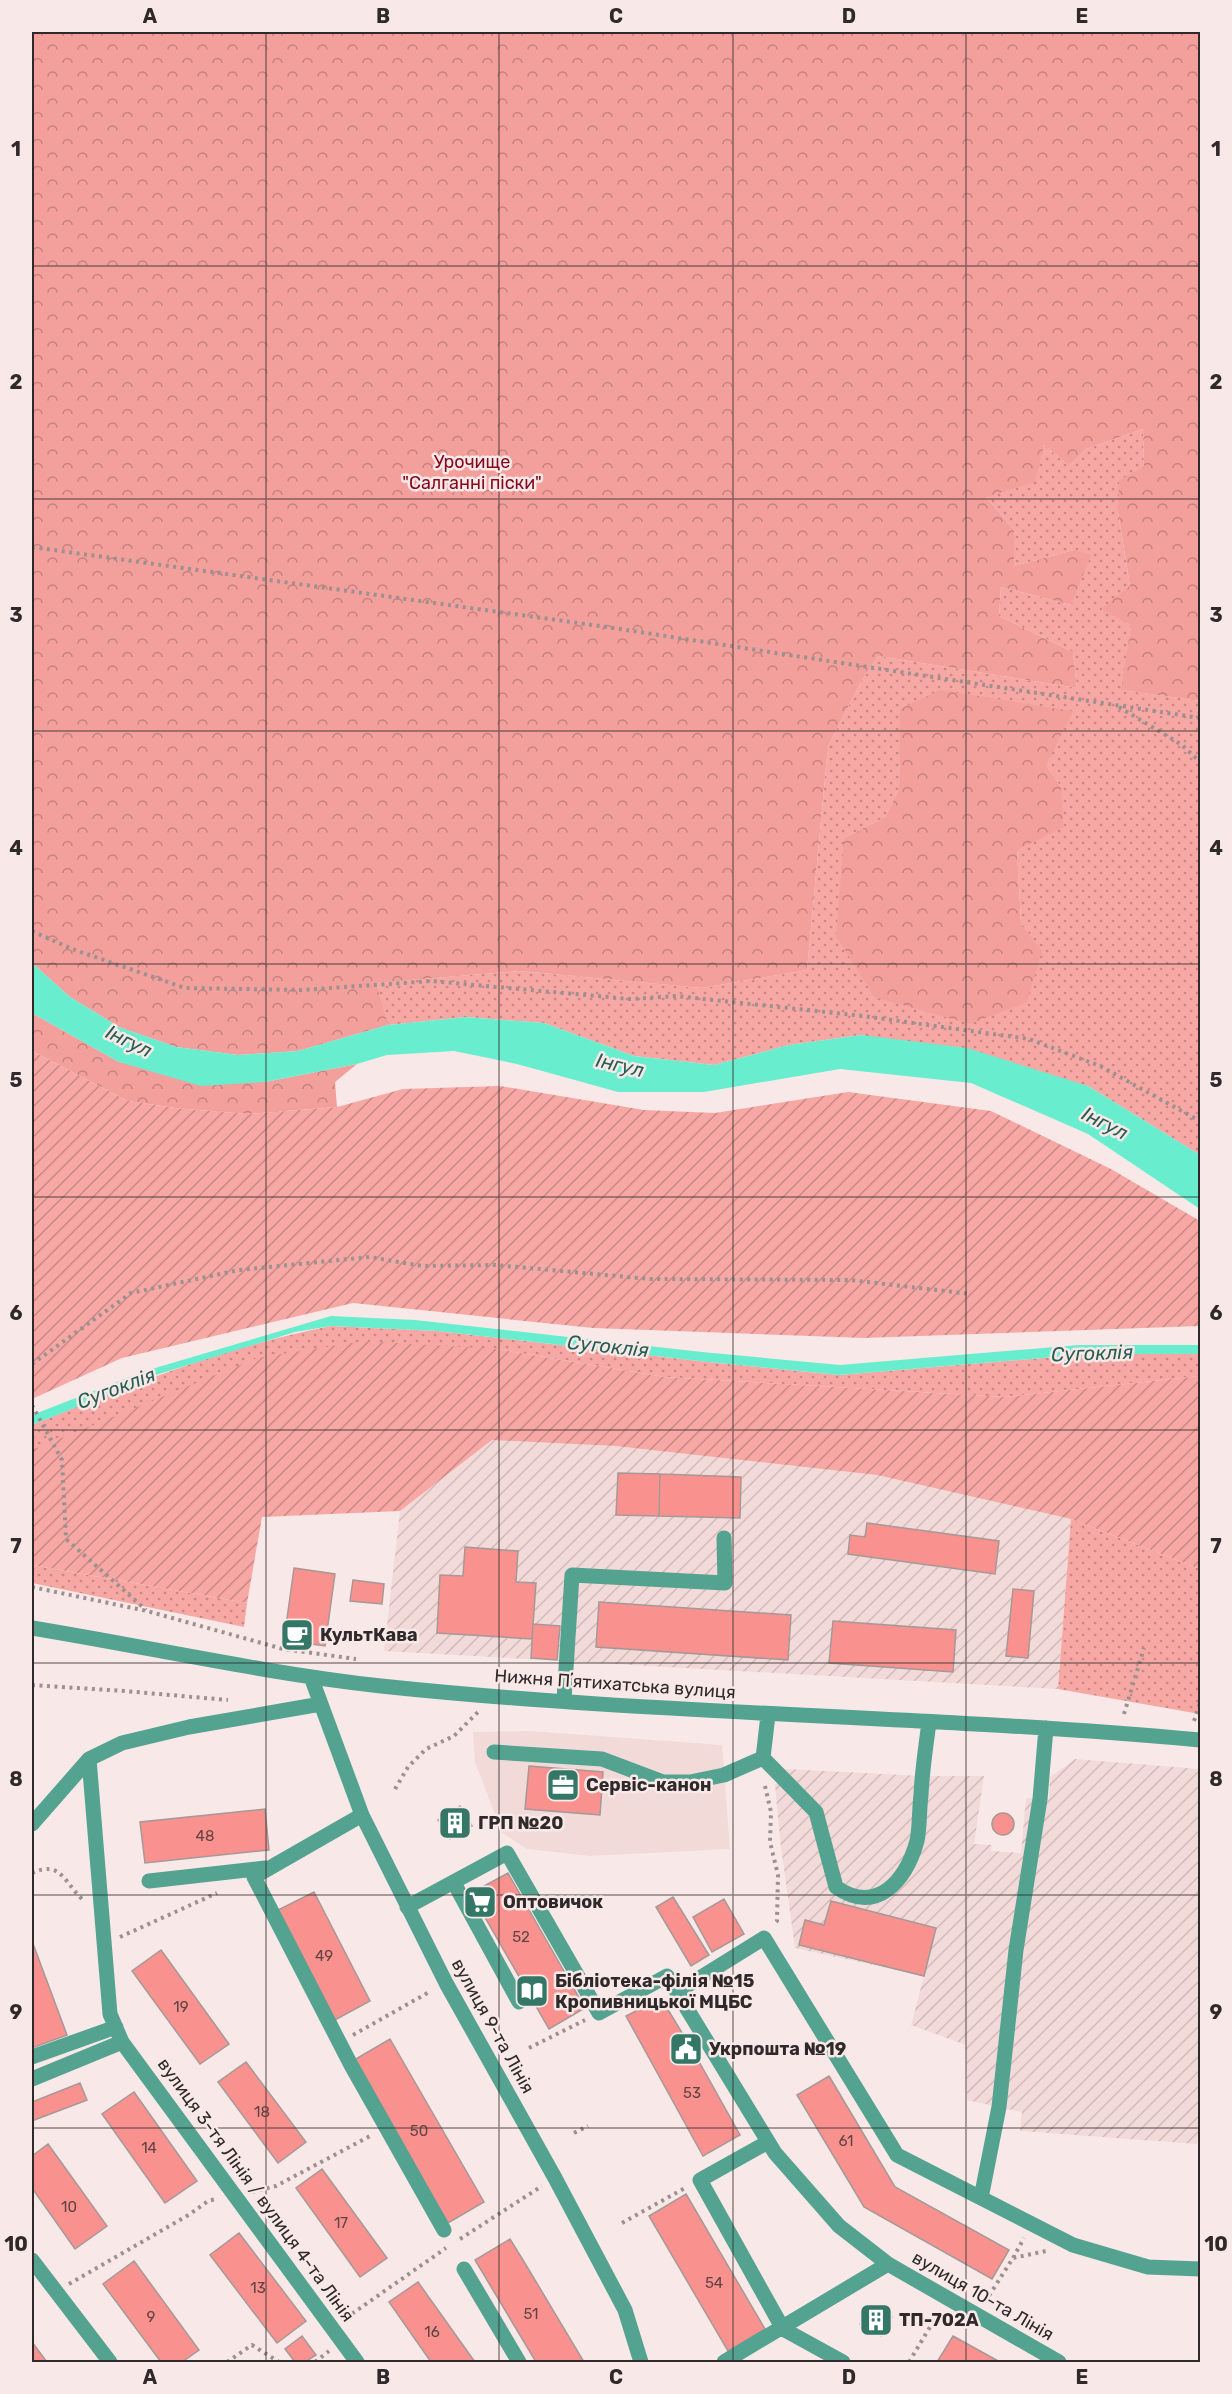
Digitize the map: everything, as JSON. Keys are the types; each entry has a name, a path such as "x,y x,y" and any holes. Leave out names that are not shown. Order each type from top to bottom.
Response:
{"street":[{"path":"564,1700 572,1575 725,1583 724,1538"},
{"name":"Нижня Пʼятихатська вулиця","path":"32,1628 311,1677 490,1695 768,1715 1046,1728 1200,1740"},
{"name":"вулиця 9-та Лінія","path":"311,1677 362,1815 446,1983 555,2178 625,2310 641,2362"},
{"path":"32,1824 89,1759 122,1743 189,1727 321,1704"},
{"path":"763,1758 768,1715"},
{"path":"763,1758 816,1812 836,1887 848,1896 867,1899 882,1894 905,1873 917,1840 928,1722"},
{"path":"981,2198 999,2107 1016,1950 1040,1799 1046,1728"},
{"path":"494,1752 602,1759 663,1782 690,1782 724,1775 763,1758"},
{"path":"32,2079 122,2042 110,2014 89,1759"},
{"path":"362,1815 254,1877 340,2042 444,2230"},
{"path":"407,1907 507,1852 599,2013"},
{"path":"148,1881 271,1867"},
{"path":"454,1883 519,2002"},
{"path":"676,1992 764,1938 897,2155 1073,2245 1148,2267 1200,2269"},
{"name":"вулиця 10-та Лінія","path":"599,2013 667,1976 775,2154 839,2226 888,2264 1059,2362"},
{"path":"32,2056 116,2027"},
{"name":"вулиця 3-тя Лінія / вулиця 4-та Лінія","path":"122,2042 357,2362"},
{"path":"768,2142 700,2180 783,2329 843,2362"},
{"path":"32,2260 110,2362"},
{"name":"вулиця 10-та Лінія","path":"724,2362 783,2329 888,2264"},
{"path":"464,2269 519,2362"}],"path":[{"path":"32,547 607,627 1200,718"},
{"path":"1116,705 1182,745 1200,762"},
{"path":"32,931 72,950 184,988 302,990 431,981 630,999 676,996 864,1016 1029,1040 1100,1066 1200,1121"},
{"path":"32,1364 131,1293 240,1270 370,1257 423,1266 495,1265 650,1279 850,1280 971,1294"},
{"path":"32,1406 51,1436 62,1460 66,1539 147,1611"},
{"path":"32,1587 147,1611 283,1649 357,1659"},
{"path":"1124,1714 1144,1648"},
{"path":"32,1685 124,1690 233,1701"},
{"path":"395,1789 414,1761 426,1749 460,1730 472,1720 490,1695"},
{"path":"1194,1721 1200,1703"},
{"path":"763,1758 765,1786 771,1812 770,1842 778,1875 777,1921 764,1938"},
{"path":"32,1873 44,1868 59,1871 80,1896 103,1916"},
{"path":"106,1944 225,1889"},
{"path":"340,2042 446,1983"},
{"path":"529,2048 599,2013"},
{"path":"574,2133 588,2126"},
{"path":"56,2292 190,2214 208,2201 276,2186 359,2142"},
{"path":"364,2305 453,2243 555,2178"},
{"path":"622,2223 700,2180"},
{"path":"977,2315 1013,2258 1073,2245"},
{"path":"909,2362 947,2299"},
{"path":"227,2362 252,2345 279,2362"}],"shaded area":[{"path":"1143,429 1144,467 1118,512 1130,586 1131,625 1122,690 1200,701 1200,1155 1088,1086 861,1035 789,1045 714,1065 634,1056 544,1023 466,1017 388,1025 375,983 520,971 702,988 807,970 828,746 861,682 878,656 1077,688 1073,652 999,616 1001,587 1071,605 1074,550 1014,566 1014,530 986,497 1044,445 1069,466 1086,449","holes":["901,709 1046,765 1061,787 1017,850 1021,923 1042,952 844,838 885,817 899,789"]},
{"path":"32,1051 128,1101 175,1108 247,1114 337,1107 403,1089 500,1086 644,1110 715,1113 848,1092 991,1111 1111,1169 1200,1221 1200,1326 864,1338 593,1328 353,1303 122,1358 32,1399"},
{"path":"331,1326 437,1331 839,1375 1091,1354 1200,1354 1200,1376 1005,1397 665,1377 496,1349 32,1450 32,1425 179,1368 254,1344"},
{"path":"364,1341 496,1349 665,1377 1005,1397 1200,1376 1200,1569 1071,1519 877,1475 615,1446 492,1440 400,1511 262,1517 247,1603 32,1565 32,1450 257,1358"},
{"path":"492,1440 615,1446 877,1475 1071,1519 1058,1689 384,1651 400,1511"},
{"path":"1071,1519 1200,1569 1200,1714 1058,1689"},
{"path":"32,1565 247,1603 244,1627 32,1583"},
{"path":"530,1731 722,1745 730,1849 590,1856 527,1849 502,1833 475,1762 473,1732"},
{"path":"1075,1759 1200,1769 1200,2120 1197,2144 1020,2131 1022,2112 967,2100 966,2045 911,2025 924,1976 795,1948 775,1785 786,1769 922,1776 984,1776 974,1844 992,1845 991,1851 1021,1853 1026,1798 1049,1799 1050,1777"}],"green space":[{"name":"Урочище \"Салганні піски\"","path":"32,32 1200,32 1200,701 1121,690 1131,625 1101,609 1130,586 1118,512 1119,480 1144,467 1143,429 1086,449 1069,466 1044,445 1035,482 986,497 1014,530 1014,566 1074,550 1091,555 1071,605 1001,587 999,616 1073,652 1077,688 878,656 861,682 828,746 807,970 702,988 520,971 376,983 388,1025 298,1051 238,1055 176,1047 119,1027 70,997 32,963"},
{"path":"940,690 1073,711 1046,765 1061,787 1063,827 1017,850 1021,923 1042,951 1027,1002 970,1024 874,997 836,936 844,838 885,817 899,789 900,709"},
{"path":"32,1013 119,1062 265,1082 357,1064 335,1082 337,1107 247,1114 175,1108 128,1101 32,1051"}],"water":[{"name":"Інгул","path":"32,963 70,997 119,1027 176,1047 238,1055 298,1051 388,1025 466,1017 544,1023 634,1056 714,1065 789,1045 861,1035 967,1048 1088,1086 1200,1155 1200,1209 1088,1134 971,1083 840,1069 704,1092 618,1092 517,1064 454,1051 387,1055 357,1064 265,1082 201,1086 119,1062 32,1013"},
{"name":"Сугоклія","path":"331,1316 415,1320 840,1365 1079,1345 1200,1345 1200,1354 1091,1354 839,1375 437,1331 331,1326 295,1332 159,1374 32,1425 32,1415 145,1371"}],"building":[{"path":"618,1473 660,1474 659,1516 616,1515"},
{"path":"660,1474 741,1477 740,1518 659,1516"},
{"path":"867,1523 999,1541 995,1574 848,1554 850,1535 865,1537"},
{"path":"465,1547 518,1551 516,1582 536,1583 532,1639 437,1633 440,1575 463,1576"},
{"path":"294,1568 335,1574 325,1646 284,1640"},
{"path":"353,1580 384,1584 382,1604 350,1601"},
{"path":"1013,1589 1034,1591 1028,1658 1006,1656"},
{"path":"599,1602 791,1615 788,1660 596,1647"},
{"path":"833,1621 956,1630 953,1672 829,1663"},
{"path":"533,1624 560,1626 557,1660 531,1658"},
{"path":"529,1766 603,1772 600,1815 525,1809"},
{"name":"ГРП №20","path":"460,1806 472,1826 450,1839 438,1820"},
{"path":"265,1809 269,1850 145,1863 140,1822"},
{"path":"1003,1813 1013,1820 1014,1824 1007,1834 1003,1835 993,1828 992,1824 999,1814"},
{"path":"508,1873 585,2008 549,2029 471,1893"},
{"path":"314,1892 370,2001 335,2020 278,1910"},
{"path":"673,1897 709,1955 691,1966 656,1907"},
{"path":"724,1899 744,1934 712,1952 693,1917"},
{"path":"831,1901 936,1928 924,1976 799,1945 805,1920 824,1925"},
{"path":"32,1941 67,2035 32,2048"},
{"path":"161,1950 229,2044 200,2064 132,1971"},
{"path":"661,1998 740,2135 703,2156 626,2016"},
{"path":"390,2039 484,2202 448,2223 354,2060"},
{"path":"246,2062 306,2142 278,2163 218,2082"},
{"path":"829,2076 895,2187 1009,2250 992,2279 864,2207 797,2095"},
{"path":"80,2083 87,2100 32,2121 32,2102"},
{"path":"134,2092 197,2181 165,2203 102,2114"},
{"path":"48,2144 107,2226 75,2249 32,2188 32,2156"},
{"path":"322,2169 387,2258 360,2277 296,2188"},
{"path":"686,2194 765,2329 728,2351 649,2216"},
{"path":"239,2233 306,2321 277,2343 210,2255"},
{"path":"510,2239 584,2362 536,2362 475,2260"},
{"path":"134,2261 199,2350 182,2362 161,2362 103,2284"},
{"path":"418,2282 475,2362 431,2362 389,2302"},
{"name":"ТП-702А","path":"871,2305 892,2317 881,2336 860,2324"},
{"path":"302,2336 316,2355 305,2362 295,2362 285,2349"},
{"path":"953,2336 1000,2362 937,2362"},
{"path":"32,2342 47,2362 32,2362"}],"place":[{"name":"КультКава","path":"297,1635"},
{"name":"Сервіс-канон","path":"563,1785"},
{"name":"ГРП №20","path":"455,1823"},
{"name":"Оптовичок","path":"480,1902"},
{"name":"Бібліотека-філія №15 Кропивницької МЦБС","path":"532,1991"},
{"name":"Укрпошта №19","path":"686,2049"},
{"name":"ТП-702А","path":"876,2320"}]}
